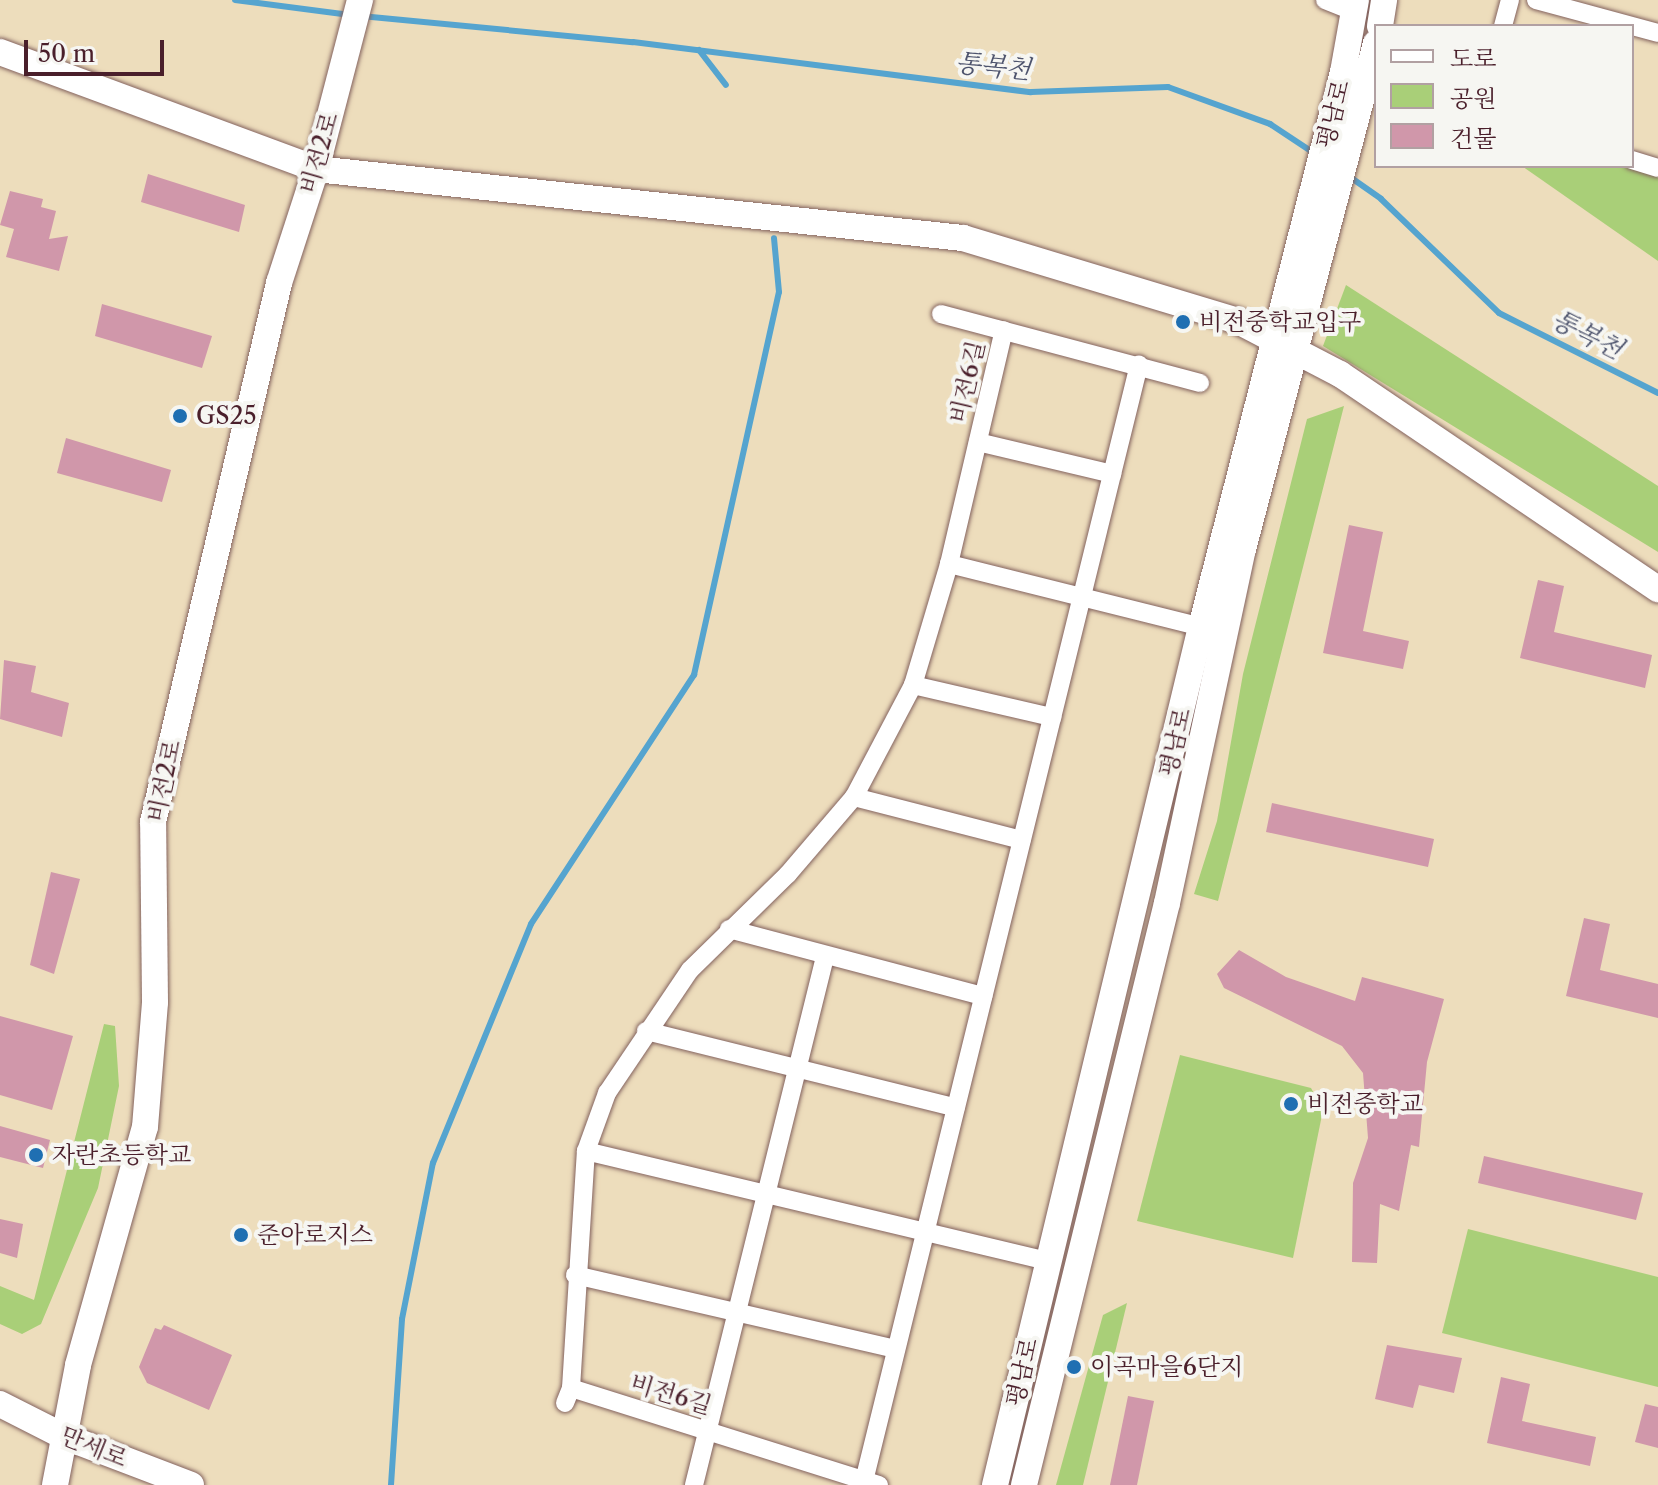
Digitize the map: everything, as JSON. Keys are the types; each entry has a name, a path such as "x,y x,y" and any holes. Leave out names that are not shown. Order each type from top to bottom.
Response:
{"street":[{"name":"비전2로","path":"55,1485 63,1436 145,1127 155,1002 153,822 279,283 316,169 360,0"},
{"path":"1325,0 1355,6"},
{"path":"1380,24 1384,0"},
{"path":"1504,24 1510,0"},
{"path":"1536,0 1625,24"},
{"name":"평남로","path":"995,1485 1048,1261 1286,346 1302,235 1343,72 1355,6"},
{"path":"1634,27 1658,33"},
{"path":"0,52 316,169 963,238 1238,321 1340,374 1658,589"},
{"name":"평남로","path":"1286,346 1309,305 1374,52"},
{"path":"1634,161 1658,168"},
{"path":"941,314 1004,330"},
{"name":"비전6길","path":"1004,330 1139,365 896,1349 869,1483 708,1431 568,1396 586,1151 607,1093 646,1031 729,929 788,874 854,797 913,685 949,564 1004,330"},
{"path":"1139,365 1200,383"},
{"path":"978,442 1112,474"},
{"path":"949,564 1082,594 1213,630 1167,903 1024,1485"},
{"path":"913,685 1052,717"},
{"path":"854,797 1022,840"},
{"path":"729,929 825,957 983,996"},
{"path":"694,1485 825,957"},
{"path":"646,1031 956,1108"},
{"path":"586,1151 1048,1261"},
{"path":"575,1275 896,1349"},
{"name":"만세로","path":"0,1404 63,1436 191,1485"}],"green space":[{"path":"1634,166 1658,172 1658,261 1525,168"},
{"path":"1346,285 1658,486 1658,552 1323,346"},
{"path":"1344,406 1218,901 1194,894 1217,821 1243,674 1307,419"},
{"path":"104,1024 115,1026 119,1086 98,1188 41,1324 22,1334 0,1324 0,1286 34,1300"},
{"path":"1180,1055 1311,1088 1323,1110 1293,1258 1137,1221"},
{"path":"1468,1229 1658,1277 1658,1387 1442,1333"},
{"path":"1127,1303 1083,1485 1056,1485 1103,1315"}],"building":[{"path":"148,174 245,205 239,232 141,202"},
{"path":"10,191 43,199 41,207 56,211 49,239 68,236 59,271 6,257 14,229 0,225"},
{"path":"102,304 212,336 202,368 95,336"},
{"path":"66,438 171,470 162,502 57,473"},
{"path":"1349,525 1383,532 1363,631 1409,641 1403,669 1323,653"},
{"path":"1538,580 1564,586 1554,632 1652,655 1645,688 1520,658"},
{"path":"4,660 36,666 31,692 69,703 62,737 0,719"},
{"path":"1272,803 1434,839 1428,867 1266,832"},
{"path":"51,872 80,879 54,974 30,965"},
{"path":"1584,918 1610,924 1600,970 1658,984 1658,1018 1566,996"},
{"path":"1239,950 1286,977 1355,1001 1362,977 1444,999 1427,1062 1419,1147 1411,1145 1399,1211 1380,1204 1377,1263 1352,1262 1353,1183 1368,1138 1363,1073 1342,1046 1224,988 1217,974"},
{"path":"0,1016 73,1036 52,1110 0,1095"},
{"path":"0,1126 50,1140 43,1168 0,1157"},
{"path":"1484,1156 1643,1193 1636,1220 1478,1183"},
{"path":"0,1219 23,1224 17,1258 0,1253"},
{"path":"164,1325 232,1355 209,1410 147,1383 139,1367 155,1328 161,1330"},
{"path":"1387,1345 1462,1358 1454,1393 1419,1385 1413,1408 1375,1399"},
{"path":"1501,1377 1530,1384 1522,1421 1596,1437 1590,1466 1487,1443"},
{"path":"1128,1396 1154,1401 1137,1485 1110,1485"},
{"path":"1645,1404 1658,1407 1658,1448 1635,1442"}],"waterway":[{"name":"통복천","path":"235,0 350,15"},
{"name":"통복천","path":"361,16 633,42 1031,92 1168,87 1270,124 1314,153"},
{"path":"699,50 726,85"},
{"name":"통복천","path":"1350,177 1381,199 1499,313 1658,393"},
{"path":"391,1485 402,1319 433,1163 531,924 694,675 779,292 774,238"}],"place":[{"name":"비전중학교입구","path":"1183,322"},
{"name":"GS25","path":"180,416"},
{"name":"비전중학교","path":"1291,1104"},
{"name":"자란초등학교","path":"36,1155"},
{"name":"준아로지스","path":"241,1235"},
{"name":"이곡마을6단지","path":"1074,1367"}]}
